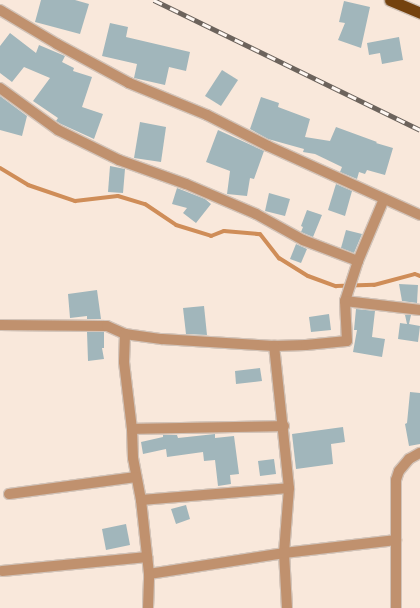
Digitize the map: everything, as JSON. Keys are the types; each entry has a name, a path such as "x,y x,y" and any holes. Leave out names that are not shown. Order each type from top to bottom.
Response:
{"highway":[{"path":"390,0 420,12"}],"street":[{"path":"0,10 57,44 129,83 208,115 268,146 420,215"},
{"path":"0,88 58,130 120,160 186,184 256,214 303,240 358,262"},
{"path":"0,325 107,326 125,334 162,339 274,346 347,341 345,298 350,282 384,199"},
{"path":"345,298 420,310"},
{"path":"125,334 124,362 132,429 133,458 141,500 149,574 148,608"},
{"path":"274,346 284,426 289,488 284,553 287,608"},
{"path":"132,429 284,426"},
{"path":"396,608 396,480 399,471 409,459 420,453"},
{"path":"9,494 136,477"},
{"path":"141,500 289,488"},
{"path":"149,574 284,553 396,540"},
{"path":"2,571 147,557"}],"building":[{"path":"41,0 75,0 89,4 80,34 35,22"},
{"path":"344,1 370,7 361,48 338,40 345,23 339,22"},
{"path":"110,23 128,27 126,37 190,52 186,71 169,67 165,85 134,78 137,64 102,56"},
{"path":"10,33 36,53 39,45 65,56 62,62 74,68 73,71 92,77 82,107 103,114 94,139 56,121 58,118 33,101 50,78 24,67 12,82 0,73 0,46"},
{"path":"399,37 403,60 382,64 380,53 369,55 367,43"},
{"path":"222,70 238,80 221,106 205,96"},
{"path":"0,96 27,116 22,136 0,130"},
{"path":"261,97 279,103 278,107 310,119 305,137 330,141 336,127 393,148 385,175 367,170 365,174 359,172 357,179 340,172 342,167 315,154 303,152 304,149 268,139 250,129"},
{"path":"140,122 166,127 161,162 134,158"},
{"path":"218,130 264,151 254,179 250,178 247,196 227,194 230,171 206,162"},
{"path":"110,166 125,169 123,193 108,192"},
{"path":"336,184 352,191 345,216 328,210"},
{"path":"177,188 205,199 211,204 196,223 183,213 187,208 172,204"},
{"path":"269,193 290,199 285,216 265,211"},
{"path":"307,210 322,215 313,237 301,232 303,227 301,226"},
{"path":"346,230 362,234 354,253 341,248"},
{"path":"296,244 307,249 301,263 290,259"},
{"path":"399,284 418,285 417,303 402,301"},
{"path":"97,290 101,319 87,319 87,316 70,318 68,294"},
{"path":"204,306 207,335 186,334 183,308"},
{"path":"356,309 375,311 372,337 385,339 382,357 353,352 357,330 354,330"},
{"path":"329,314 331,330 311,332 309,317"},
{"path":"405,315 411,315 409,324 420,326 418,342 398,339 400,323 407,324"},
{"path":"87,332 104,332 104,348 102,348 104,359 88,361"},
{"path":"260,368 262,381 236,384 235,371"},
{"path":"410,392 420,393 420,444 409,446 405,424 407,423"},
{"path":"343,427 345,442 331,444 333,464 296,469 292,434"},
{"path":"215,434 215,438 234,436 239,474 230,475 231,484 218,486 215,460 204,461 203,452 167,457 166,449 143,454 141,442 163,437 163,435 177,435 178,438"},
{"path":"274,459 276,474 260,476 258,461"},
{"path":"186,505 190,519 176,524 171,509"},
{"path":"126,524 130,545 106,550 102,529"}],"waterway":[{"path":"0,168 28,185 75,201 118,196 145,204 176,225 211,236 224,231 260,234 279,258 308,276 336,286 374,285 415,274 420,276"}],"railway":[{"path":"154,0 420,130"}]}
